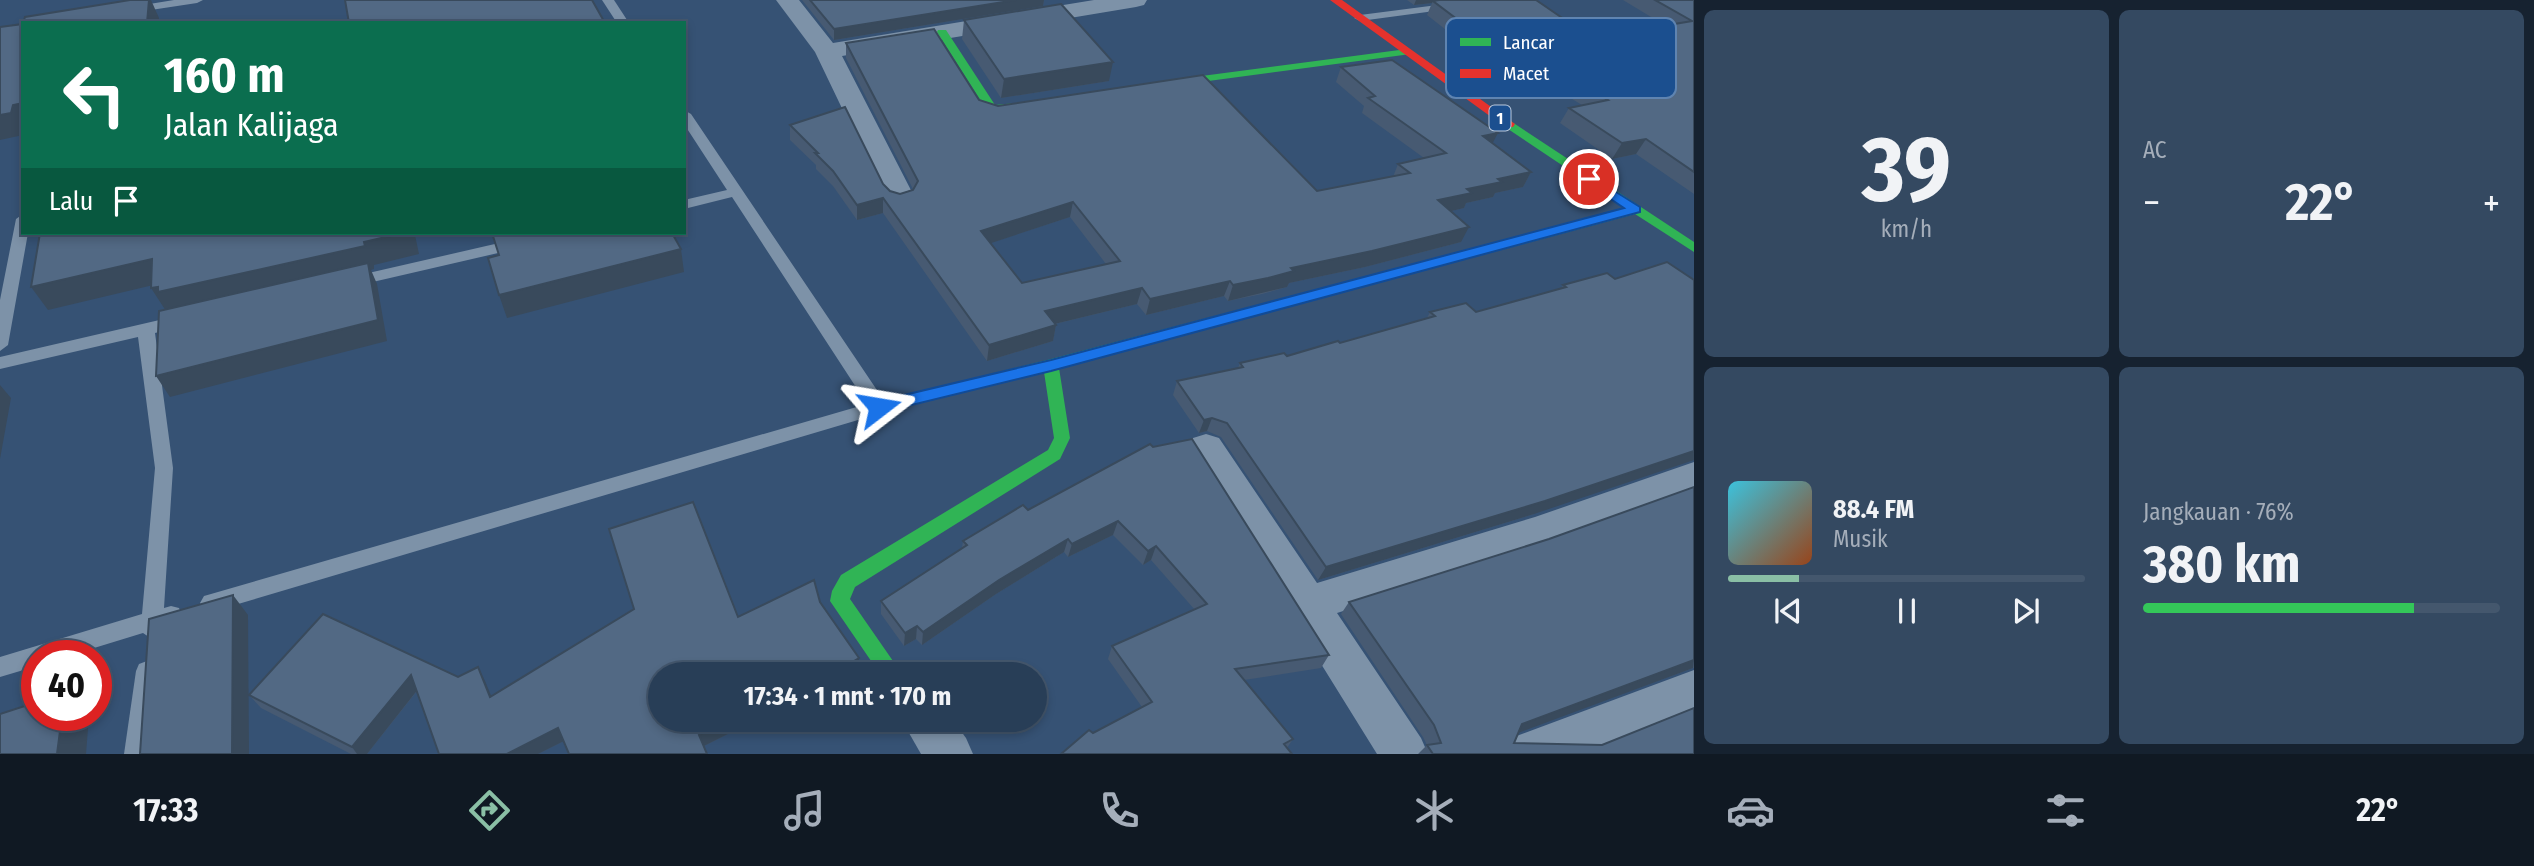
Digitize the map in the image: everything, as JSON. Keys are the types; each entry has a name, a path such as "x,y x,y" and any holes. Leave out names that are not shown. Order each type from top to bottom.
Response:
{"main road":[{"name":"1","path":"1335,0 1446,79"},
{"path":"942,32 992,109 1044,104"},
{"path":"1137,88 1407,52"},
{"name":"1","path":"1474,98 1693,247"},
{"path":"879,407 1051,365 1635,209"},
{"path":"883,662 840,601 841,591 848,581 1054,454 1062,438 1051,365"}],"street":[{"path":"788,0 827,51 900,198"},
{"path":"827,51 1136,0"},
{"path":"1206,448 1404,754"},
{"path":"1309,604 1537,533 1694,477"},
{"path":"1528,754 1694,691"},
{"path":"933,732 948,754"}],"lane":[{"path":"115,12 197,0"},
{"path":"608,0 622,21"},
{"path":"1360,18 1466,5"},
{"path":"0,667 879,407 686,117"},
{"path":"686,204 736,192"},
{"path":"0,345 21,230"},
{"path":"334,286 554,235"},
{"path":"0,363 200,317"},
{"path":"136,754 153,620 164,468 146,330"}],"building":[{"path":"130,0 149,0 147,21 24,21 25,17"},
{"path":"345,0 592,0 604,21 349,21"},
{"path":"810,0 1016,0 834,29"},
{"path":"1536,0 1562,18 1456,18 1433,1"},
{"path":"1655,0 1694,0 1694,172 1646,139 1622,143 1569,108 1608,100 1605,98 1676,98 1676,24 1692,21"},
{"path":"1061,4 1113,62 1004,79 964,20"},
{"path":"21,24 21,103 13,105 11,113 0,115 0,27"},
{"path":"934,29 979,100 998,106 1203,75 1317,191 1410,173 1398,164 1446,153 1368,98 1375,96 1341,67 1392,60 1498,133 1483,136 1531,172 1498,179 1502,182 1467,189 1472,193 1438,200 1469,227 1291,268 1294,271 1233,285 1230,281 1150,299 1142,288 1045,311 1056,325 989,345 883,198 857,205 833,171 815,153 818,153 790,125 845,107 883,184 890,191 900,194 913,190 918,181 846,43","holes":["1073,202 1120,261 1022,283 981,231"]},
{"path":"40,235 394,235 364,242 365,246 158,292 158,287 151,288 152,259 31,287"},
{"path":"493,235 673,235 681,249 499,295 488,258 499,255"},
{"path":"1667,262 1694,280 1694,451 1545,501 1326,567 1227,423 1212,418 1204,420 1177,381 1243,367 1240,363 1284,353 1287,356 1338,341 1340,343 1435,316 1430,312 1466,303 1476,312 1607,273 1615,279"},
{"path":"368,263 378,320 156,376 159,311"},
{"path":"1192,439 1329,655 1235,669 1293,739 1284,744 1292,754 1061,754 1089,730 1093,733 1152,702 1112,646 1207,604 1156,546 1148,551 1118,521 1072,544 1068,539 999,580 923,632 917,626 905,633 881,601 967,545 963,541 1023,505 1028,510 1150,444 1153,447"},
{"path":"1694,487 1694,660 1522,724 1514,743 1602,745 1694,708 1694,754 1433,754 1427,745 1441,743 1434,725 1349,602 1549,539"},
{"path":"693,502 738,617 814,580 820,602 859,658 852,662 648,662 648,732 705,732 699,735 707,754 569,754 558,728 507,754 439,754 411,675 352,747 249,695 323,614 458,677 478,667 490,697 634,609 609,529"},
{"path":"233,595 232,754 140,754 149,619"},
{"path":"21,707 21,731 60,731 57,754 0,754 0,714"}],"traffic: fast":[{"path":"942,32 992,109 1034,105"},
{"path":"1156,85 1407,52"},
{"path":"1509,124 1694,248"},
{"path":"879,407 1051,365 1635,210"},
{"path":"883,662 840,601 841,591 848,581 1054,454 1062,438 1051,365"}],"traffic: jam":[{"path":"1335,0 1446,79"},
{"path":"1473,98 1509,124"}],"route":[{"path":"879,407 1051,365 1635,209 1589,179"}]}
